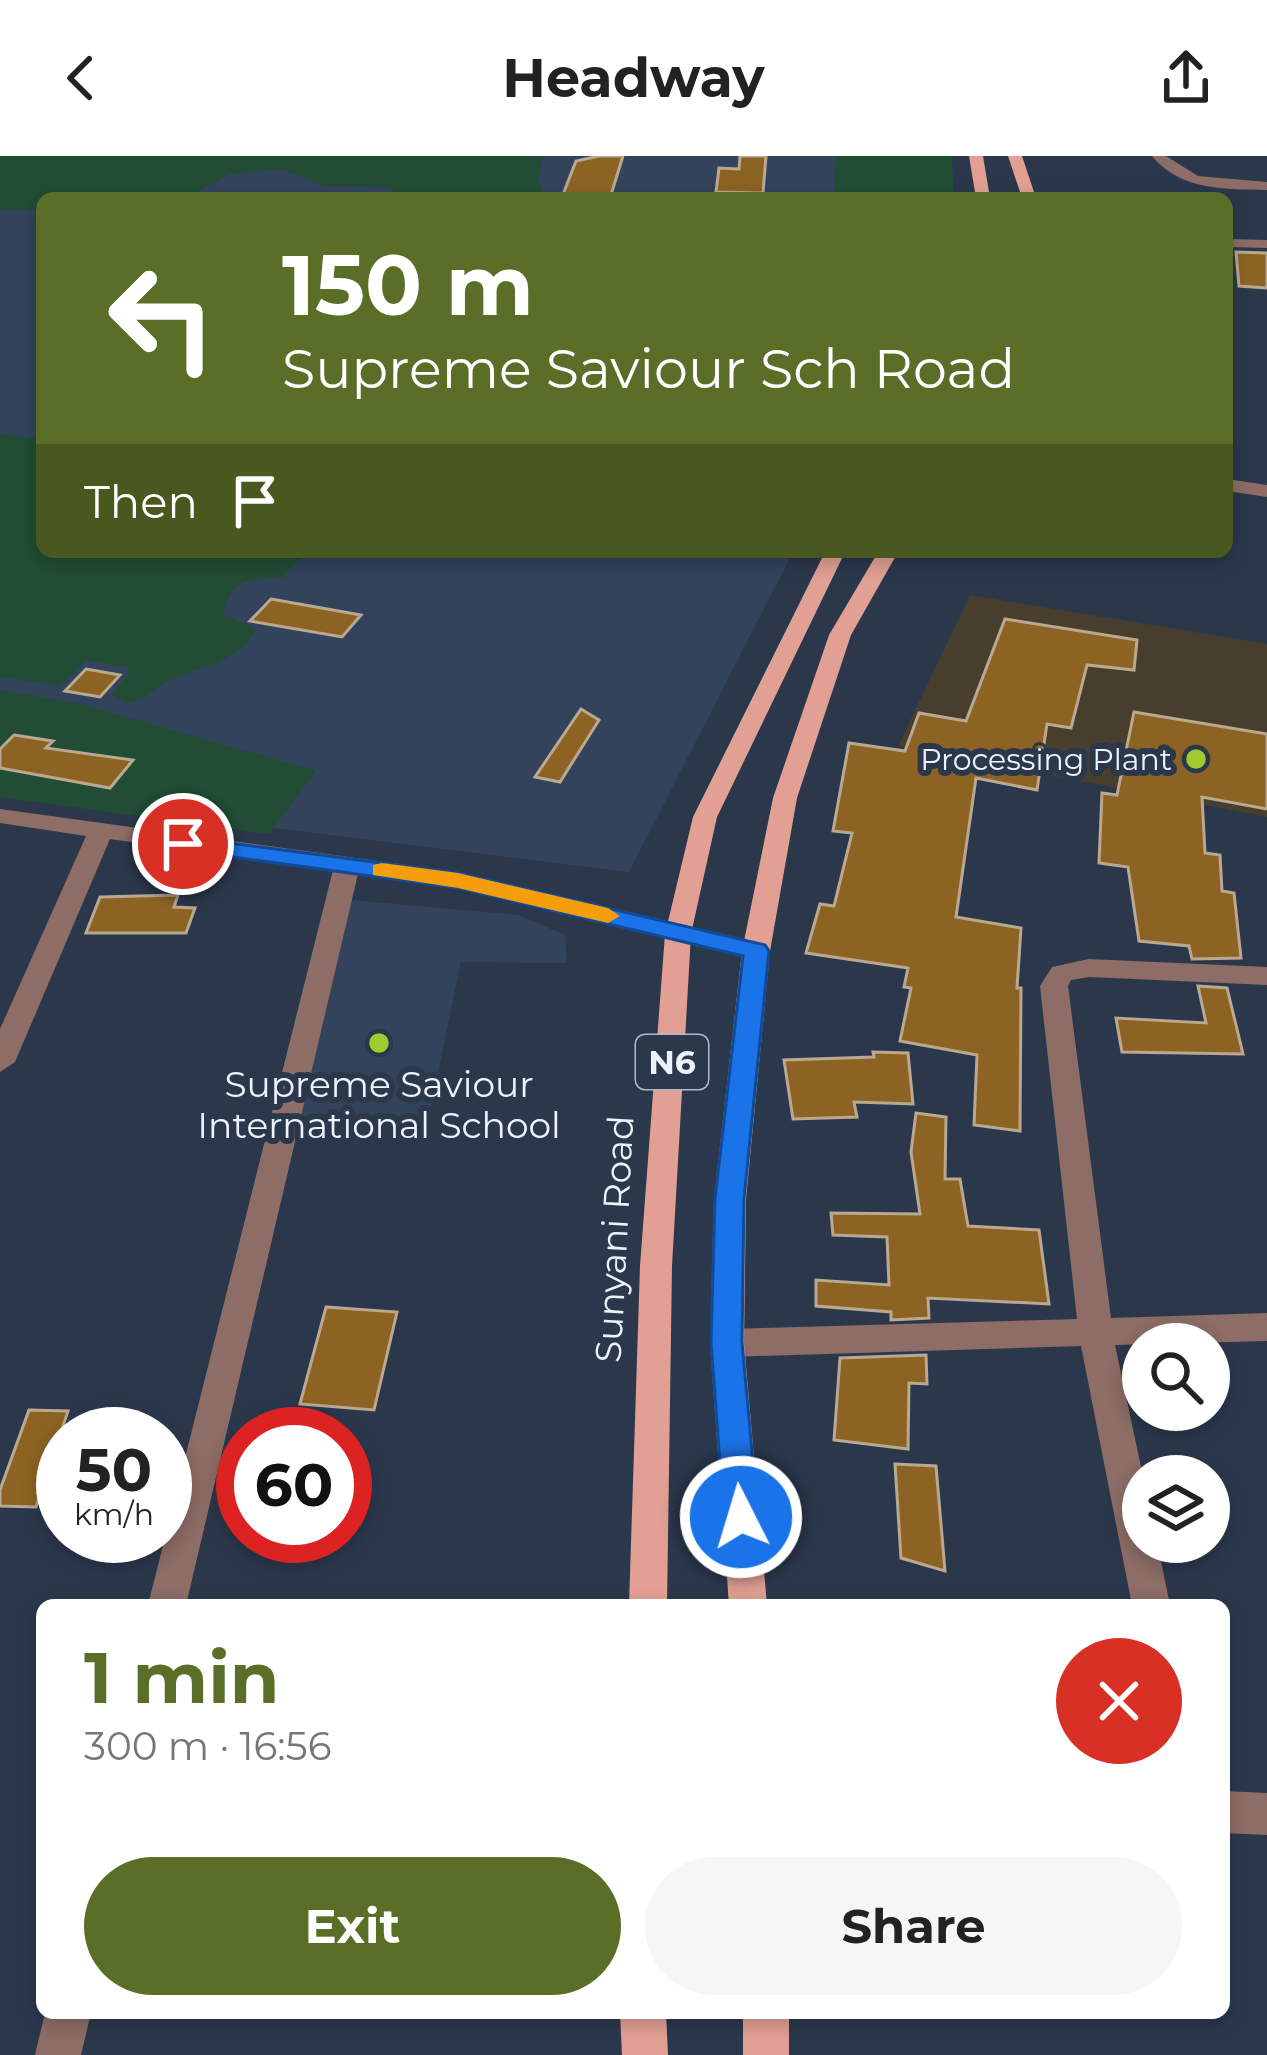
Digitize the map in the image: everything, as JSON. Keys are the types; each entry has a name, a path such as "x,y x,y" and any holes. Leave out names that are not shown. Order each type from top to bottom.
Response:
{"main road":[{"path":"976,156 982,192"},
{"path":"1015,156 1026,192"},
{"name":"Sunyani Road","path":"648,1599 656,1266 677,934 705,817 832,558"},
{"name":"N6","path":"748,1599 727,1342 730,1199 756,951 792,778 840,635 885,558"},
{"path":"644,2019 645,2055"},
{"path":"766,2019 766,2055"}],"street":[{"path":"1159,156 1199,190 1267,186"},
{"path":"1233,243 1267,244"},
{"path":"1233,486 1267,491"},
{"path":"0,816 499,889 756,951"},
{"path":"0,1062 100,833"},
{"path":"168,1599 347,866"},
{"path":"1150,1599 1096,1334 1055,979 1089,968 1267,976"},
{"path":"727,1342 1267,1328"},
{"path":"1230,1812 1267,1814"},
{"path":"58,2055 67,2019"}],"shaded area":[{"path":"0,156 952,156 953,192 36,192 36,558 790,558 629,872 0,794"},
{"path":"970,595 1267,644 1267,817 898,746"},
{"name":"Supreme Saviour International School","path":"351,900 518,915 565,935 567,963 461,962 427,1125 292,1123"}],"green space":[{"path":"0,156 543,156 538,183 543,192 397,192 384,187 326,186 281,169 229,174 197,192 36,192 36,210 0,210"},
{"path":"836,156 952,156 953,192 834,192"},
{"path":"0,434 36,438 36,558 300,558 281,578 250,580 231,594 222,614 256,629 240,649 141,699 127,703 111,694 131,673 127,667 86,660 60,686 0,677"},
{"path":"0,690 81,704 316,771 269,834 0,797"}],"building":[{"path":"623,156 612,192 564,192 576,161"},
{"path":"740,156 766,156 763,192 716,192 719,168 739,169"},
{"path":"1236,252 1267,253 1267,288 1239,286"},
{"path":"271,599 361,615 342,637 250,621"},
{"path":"1005,619 1137,640 1134,670 1087,665 1071,728 1047,724 1037,790 976,778 956,917 1021,928 1017,988 1021,988 1020,1131 974,1125 977,1055 900,1041 911,988 904,987 908,968 806,953 820,904 834,906 852,833 833,831 849,743 905,751 919,713 966,721"},
{"path":"86,669 120,675 100,697 65,691"},
{"path":"581,709 599,720 560,782 535,777"},
{"path":"1134,712 1267,734 1267,809 1202,797 1205,853 1220,855 1222,891 1234,893 1241,958 1192,959 1189,946 1139,941 1128,867 1099,863 1102,793 1117,795"},
{"path":"14,735 53,741 46,748 133,760 110,788 0,768 0,749"},
{"path":"178,895 174,907 195,908 186,933 86,933 100,897"},
{"path":"1198,986 1227,988 1243,1054 1122,1052 1116,1018 1206,1023"},
{"path":"873,1052 908,1053 913,1104 854,1102 857,1117 793,1119 784,1060 874,1057"},
{"path":"916,1113 946,1117 945,1179 960,1179 968,1226 1039,1230 1049,1304 928,1298 929,1318 891,1320 891,1312 816,1306 816,1280 889,1285 887,1237 833,1235 831,1213 920,1214 911,1152"},
{"path":"326,1307 397,1312 374,1410 300,1404"},
{"path":"926,1355 927,1384 909,1383 908,1449 834,1440 840,1358"},
{"path":"29,1410 36,1410 36,1507 0,1506 0,1490"},
{"path":"895,1464 936,1466 945,1571 901,1558"}],"slow traffic":[{"path":"382,870 458,880 608,916"}],"place":[{"name":"Processing Plant","path":"1196,759"},
{"name":"Supreme Saviour International School","path":"379,1043"}],"route":[{"path":"183,844 458,880 756,951 730,1199 727,1342 741,1517"}]}
